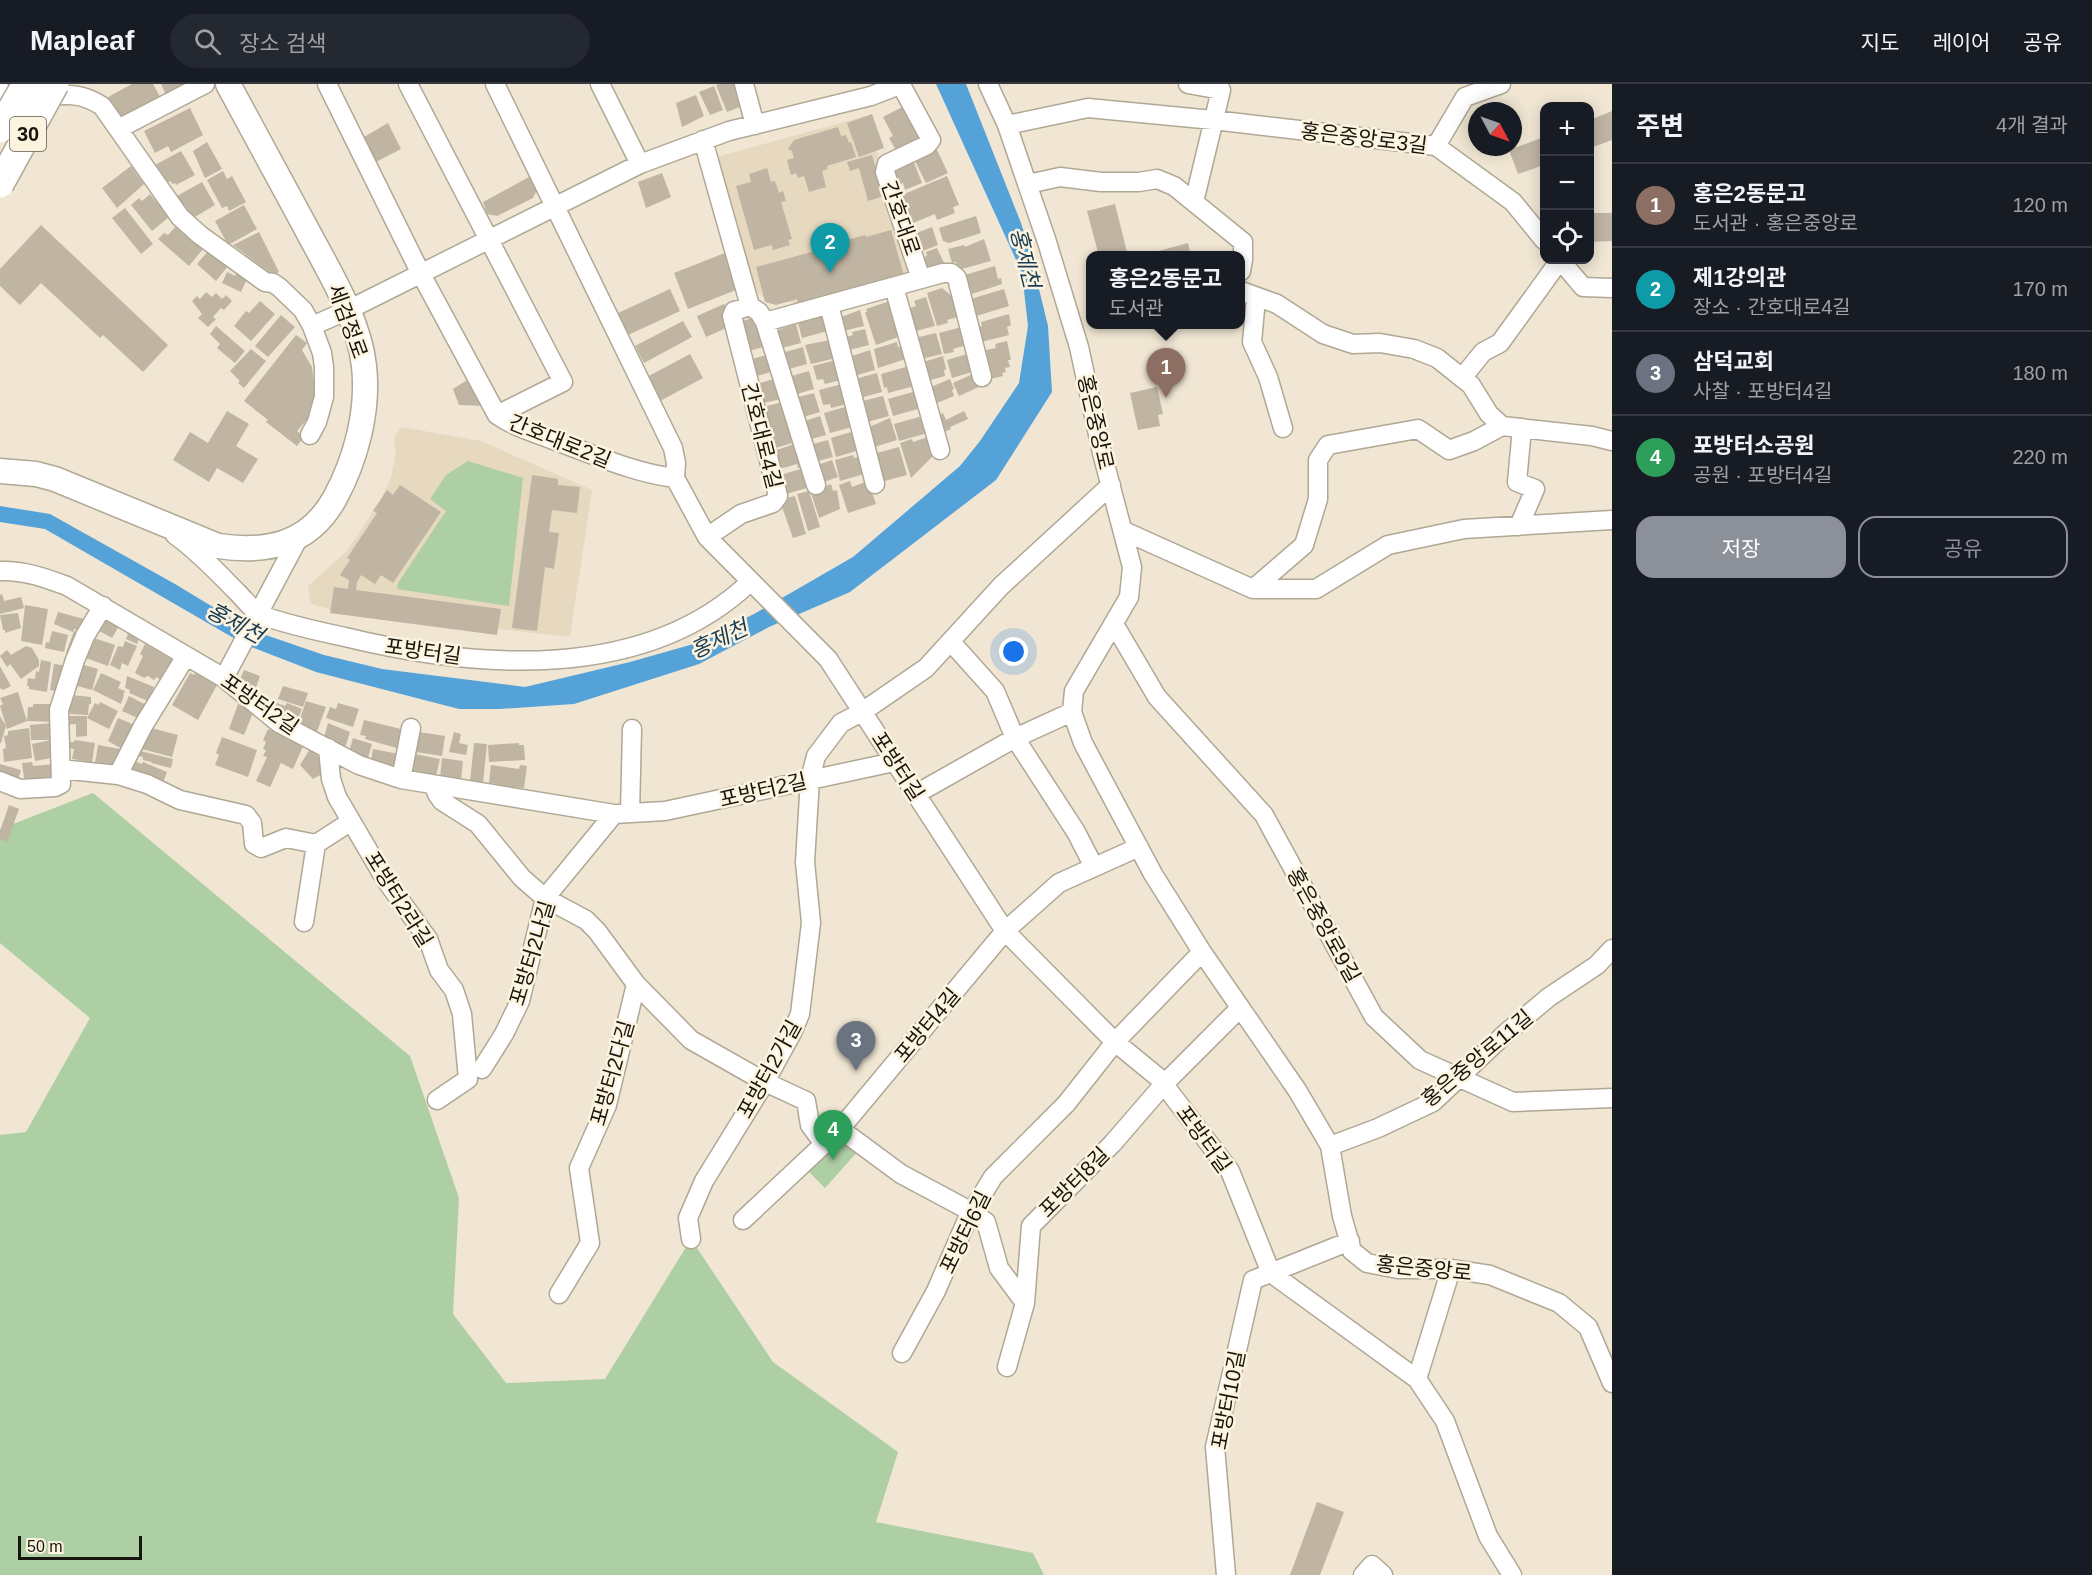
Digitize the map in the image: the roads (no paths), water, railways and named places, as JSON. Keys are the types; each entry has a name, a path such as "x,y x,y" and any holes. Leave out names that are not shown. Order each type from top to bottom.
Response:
{"highway":[{"name":"30","path":"0,129 26,84"},
{"name":"30","path":"0,184 55,84"}],"main road":[{"name":"세검정로","path":"0,471 36,474 55,479 218,546 236,548 268,548 290,541 318,520 332,502 351,463 358,440 364,402 362,354 348,310 327,267 228,84"}],"street":[{"path":"118,129 205,84"},
{"name":"간호대로2길","path":"327,84 421,274 497,415 513,424 614,463 654,476 675,478"},
{"path":"408,84 563,382 497,415"},
{"path":"495,84 673,448 676,463 675,478 707,537 755,587"},
{"path":"600,84 640,164"},
{"path":"744,84 755,125"},
{"name":"간호대로","path":"312,326 640,164 703,140 872,96 901,84 931,140 927,145 887,164 885,172 921,279"},
{"name":"홍은중앙로","path":"988,84 1007,124 1028,184 1079,347 1102,453 1132,567 1130,597 1074,691 1072,712 1083,743 1153,874 1202,952 1297,1090 1330,1146 1342,1216 1352,1251 1366,1263 1398,1269 1451,1269 1490,1275 1559,1303 1588,1327 1612,1383"},
{"path":"1188,84 1221,90 1194,202"},
{"path":"1436,146 1466,97 1501,84"},
{"name":"세검정로","path":"0,91 14,96 28,96 69,86 77,87 94,96 180,217 200,235 265,282 279,287 303,310 322,353 324,367 322,408 310,435"},
{"path":"1007,124 1088,108 1213,120"},
{"name":"홍은중앙로3길","path":"1213,120 1436,146 1513,202 1540,234"},
{"name":"간호대로4길","path":"703,140 750,306 759,312 765,322 816,485"},
{"path":"1028,184 1060,177 1101,182 1139,182 1157,179 1174,186 1243,242 1243,251"},
{"path":"1462,378 1483,352 1500,343 1557,264"},
{"path":"1564,264 1584,287 1612,288"},
{"path":"765,322 947,272 957,278 982,377"},
{"path":"894,286 940,450"},
{"path":"1283,428 1268,377 1252,342 1248,295 1277,304 1323,334 1343,341 1353,344 1380,343 1403,347 1437,358 1471,385 1489,414 1502,426"},
{"path":"829,305 875,484"},
{"name":"간호대로4길","path":"707,537 741,514 773,504 778,496 732,316 734,311 750,306"},
{"path":"1253,589 1304,545 1318,500 1318,460 1328,445 1418,429 1449,450 1474,441 1502,426 1592,436 1612,441"},
{"path":"1519,526 1535,489 1517,482 1522,428"},
{"path":"862,712 926,668 1001,586 1111,485"},
{"name":"포방터길","path":"152,519 186,542 258,615 309,629 414,652 496,660 567,659 622,650 705,617 738,594 755,587 828,659 1005,931 1115,1042 1164,1084 1230,1172 1271,1273"},
{"path":"1124,531 1253,589 1316,589 1388,545 1464,529 1612,520"},
{"path":"228,670 300,535"},
{"name":"포방터2길","path":"0,571 11,570 41,576 67,586 186,656 228,670 279,723 359,765 401,779 622,814 665,811 894,762"},
{"path":"0,781 20,789 55,787 61,784 59,710 85,636 104,606"},
{"name":"홍은중앙로9길","path":"1114,624 1157,697 1264,815 1374,1017 1420,1060 1513,1102 1612,1098"},
{"path":"951,642 995,691 1015,738 1076,832 1094,867"},
{"path":"118,775 143,726 186,656"},
{"name":"포방터길","path":"810,779 816,756 841,723 862,712"},
{"path":"916,794 1015,738 1072,712"},
{"path":"401,779 411,728"},
{"path":"622,814 632,729"},
{"name":"포방터2라길","path":"328,748 331,779 337,797 385,879 428,939 438,970 454,990 462,1014 468,1079 437,1100"},
{"path":"61,769 118,775 143,782 180,800 246,815 251,821 254,844 258,847 268,847 286,838 316,844 350,822"},
{"name":"포방터2가길","path":"691,1239 688,1218 704,1181 765,1082 800,1014 811,923 805,862 810,779"},
{"name":"포방터2다길","path":"434,784 442,801 478,824 522,878 544,898 586,920 597,931 636,984 691,1040 765,1082"},
{"name":"포방터2나길","path":"482,1069 504,1034 520,1001 544,898 622,814"},
{"path":"304,922 316,844"},
{"path":"1005,931 1059,883 1139,847"},
{"name":"포방터4길","path":"743,1220 840,1129 1005,931"},
{"name":"홍은중앙로11길","path":"1330,1146 1378,1128 1433,1101 1506,1033 1549,997 1597,965 1612,949"},
{"path":"1115,1042 1202,952"},
{"name":"포방터2다길","path":"559,1294 590,1243 579,1168 608,1105 636,984"},
{"path":"1164,1084 1240,1008"},
{"name":"포방터6길","path":"902,1353 936,1291 972,1212 993,1177 1066,1104 1115,1042"},
{"path":"765,1082 807,1101 810,1125 824,1144"},
{"name":"포방터8길","path":"1007,1367 1025,1303 1031,1226 1113,1143 1164,1084"},
{"path":"840,1129 901,1174 972,1212 986,1222 999,1268 1025,1303"},
{"path":"1271,1273 1350,1241"},
{"path":"1417,1379 1451,1269"},
{"path":"1271,1273 1417,1379 1445,1421 1488,1536 1512,1575"},
{"name":"포방터10길","path":"1227,1575 1215,1447 1253,1280 1271,1273"},
{"path":"1363,1575 1372,1565 1383,1575"}],"water":[{"name":"홍제천","path":"936,84 966,84 1021,223 1048,326 1052,392 996,480 850,592 769,627 699,664 574,704 459,709 316,672 244,644 45,529 0,522 0,506 50,514 175,584 251,630 324,655 382,669 525,687 690,645 754,614 853,557 960,466 980,441 1019,383 1028,326 1022,273"}],"place":[{"name":"제1강의관","path":"830,273"},
{"name":"홍은2동문고","path":"1166,398"},
{"name":"삼덕교회","path":"856,1071"},
{"name":"포방터소공원","path":"833,1160"}]}
